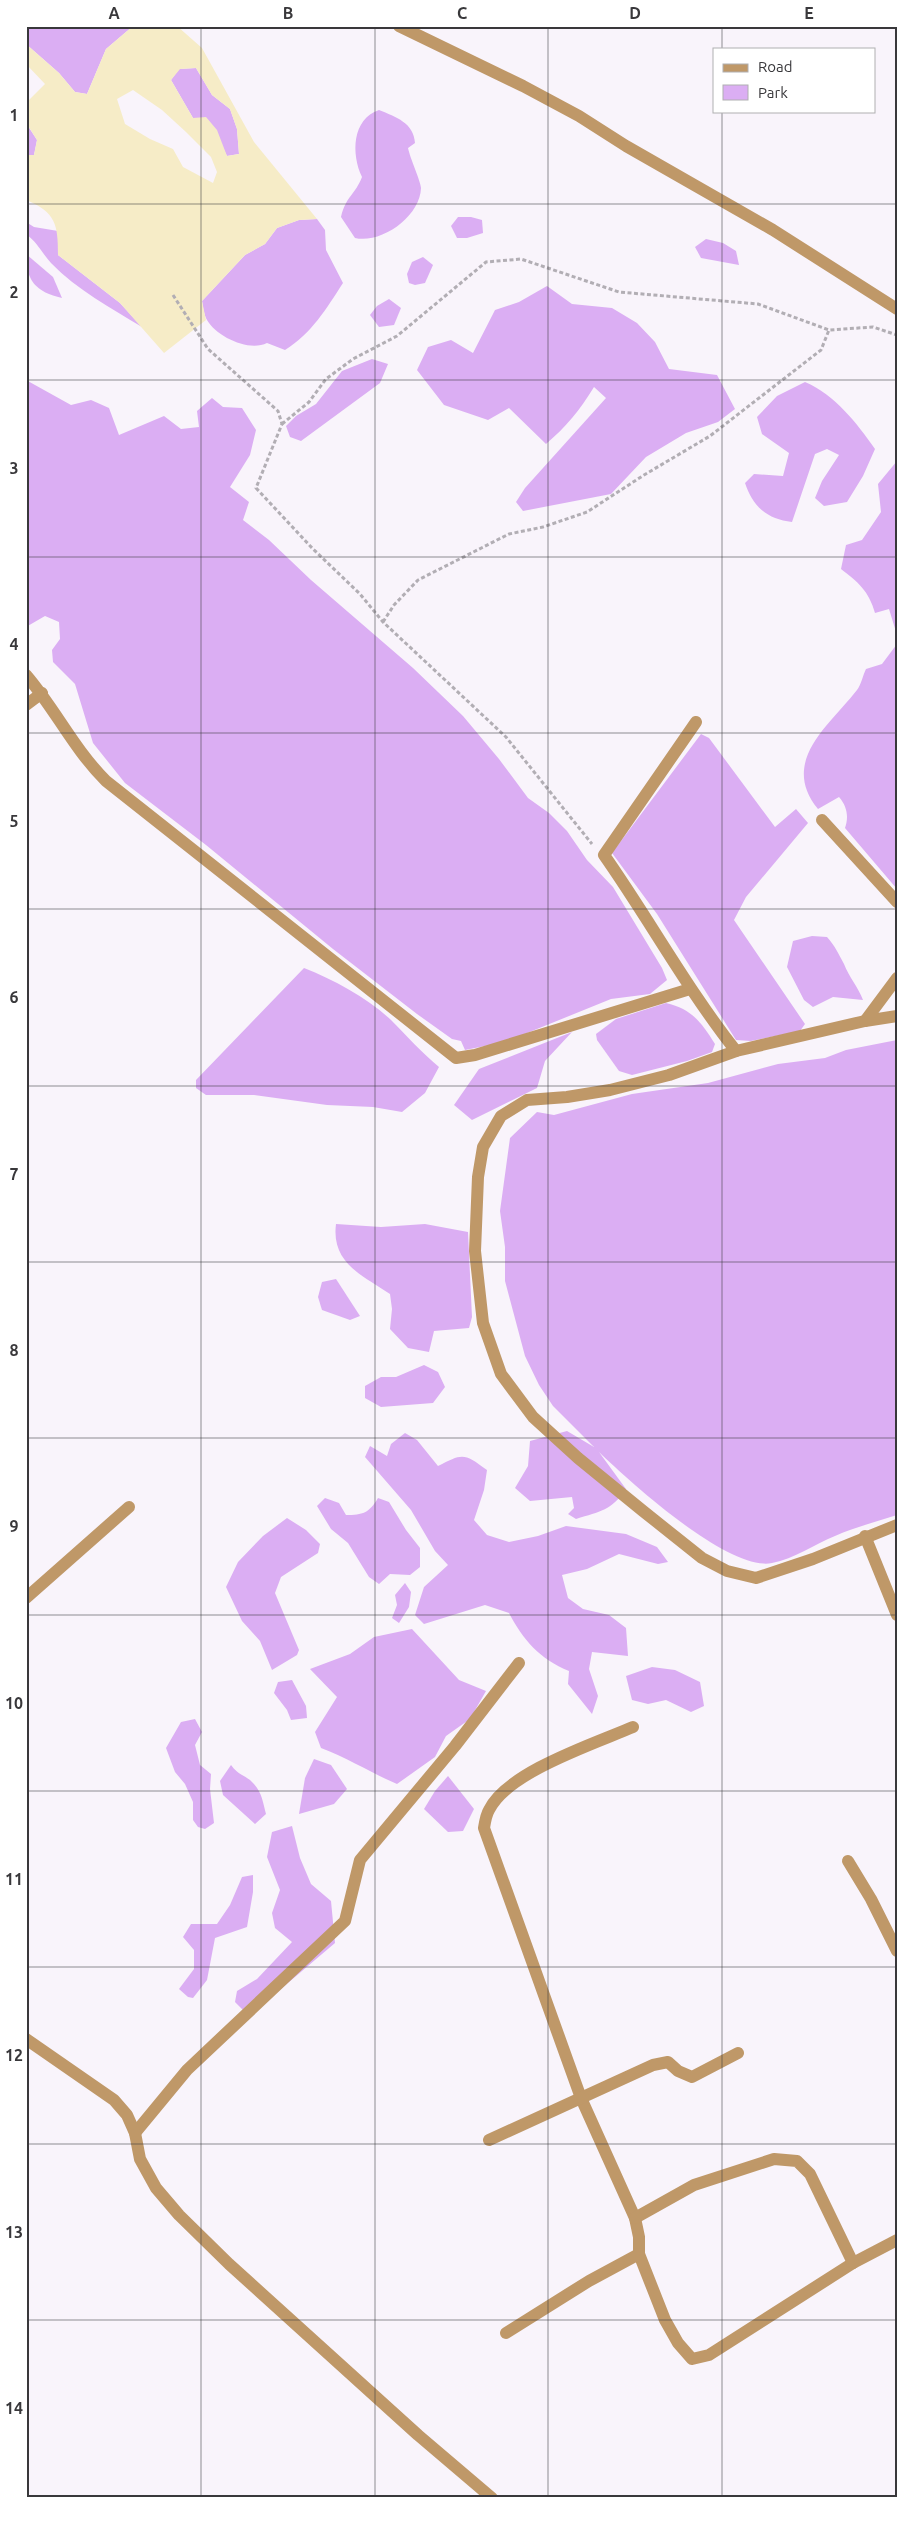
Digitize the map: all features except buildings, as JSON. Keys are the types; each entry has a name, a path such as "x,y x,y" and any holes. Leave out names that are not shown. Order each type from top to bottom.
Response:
{"street":[{"path":"399,26 523,86 579,116 626,146 773,230 897,309"},
{"path":"26,675 42,693 75,746 106,781 456,1058 475,1055 690,989"},
{"path":"26,705 42,693"},
{"path":"696,722 604,855 664,945 690,989 736,1051"},
{"path":"822,820 897,902"},
{"path":"865,1021 897,978"},
{"path":"897,1016 865,1021 736,1051 669,1075 610,1090 527,1100 501,1116 483,1147 478,1177 475,1251 483,1323 501,1374 533,1417 578,1458 702,1558 726,1571 756,1578 813,1559 897,1525"},
{"path":"26,1598 129,1507"},
{"path":"866,1536 897,1615"},
{"path":"135,2133 187,2070 345,1921 360,1860 455,1746 518,1663"},
{"path":"634,1727 539,1767 498,1797 489,1810 484,1828 581,2098 634,2218 639,2237 639,2254 665,2320 678,2344 692,2359 709,2355 853,2263 897,2240"},
{"path":"848,1861 871,1899 897,1951"},
{"path":"26,2040 114,2100 127,2115 135,2133 140,2159 156,2188 179,2215 229,2264 418,2435 492,2498"},
{"path":"489,2140 653,2065 668,2062 678,2071 692,2077 738,2053"},
{"path":"634,2218 694,2185 774,2159 797,2161 810,2174 853,2263"},
{"path":"506,2333 588,2280 639,2254"}],"path":[{"path":"604,855 587,840 506,737 383,622 360,594 313,549 256,488 282,424 309,402 326,379 353,359 397,336 486,262 521,259 619,292 758,304 828,330 873,327 897,335"},
{"path":"173,295 208,349 278,411 282,424"},
{"path":"383,622 394,605 418,580 509,534 543,527 587,512 644,474 710,436 821,350 828,330"}],"green space":[{"path":"26,26 133,26 106,49 87,94 75,92 59,73 26,44"},
{"path":"196,68 212,95 230,109 237,129 239,154 227,156 222,146 193,118 171,80 179,69"},
{"path":"379,110 403,122 414,136 415,143 408,148 421,188 419,199 407,218 397,226 376,237 355,238 341,217 345,204 362,177 358,168 355,148 359,129 363,121"},
{"path":"26,123 37,140 34,155 26,155"},
{"path":"458,217 471,217 482,220 483,233 467,238 457,238 451,226"},
{"path":"317,219 325,230 326,250 343,283 311,328 285,350 267,343 251,346 243,344 218,332 207,320 202,301 245,255 265,244 277,228 299,220"},
{"path":"26,222 34,227 58,231 58,255 120,303 142,327 95,298 61,273 26,234"},
{"path":"706,239 723,243 736,251 739,265 701,258 695,247"},
{"path":"26,254 53,277 62,298 39,289 34,284 28,271"},
{"path":"423,257 433,265 425,283 415,285 409,283 407,274 412,262"},
{"path":"547,286 572,304 612,308 637,323 655,342 669,369 717,375 735,409 718,422 686,433 646,457 611,494 523,511 516,502 525,488 606,398 594,387 572,418 546,444 509,408 488,420 444,405 417,370 428,347 451,340 473,353 495,310 519,302"},
{"path":"389,299 401,308 394,325 379,327 370,315 377,306"},
{"path":"372,359 388,364 380,383 301,441 290,437 286,426 296,416 316,404 342,371"},
{"path":"26,380 71,405 91,400 109,408 119,435 164,416 181,429 199,427 197,411 212,398 223,407 242,408 256,430 250,455 230,487 249,502 243,520 269,540 311,580 413,668 463,716 499,759 528,798 549,813 567,831 587,860 613,887 662,968 667,980 650,994 611,999 505,1042 465,1050 461,1041 452,1039 417,1014 333,949 206,845 125,783 93,743 75,684 53,662 52,650 60,639 59,622 45,616 26,627 26,470 28,469 26,466"},
{"path":"805,382 836,402 861,429 875,449 863,476 847,502 824,506 815,498 822,481 839,455 827,449 815,454 792,522 768,515 752,499 745,483 754,474 783,476 789,453 762,434 757,417 777,396"},
{"path":"897,461 897,635 889,609 875,613 866,593 853,578 841,569 846,545 862,540 881,512 878,484"},
{"path":"897,644 897,889 845,828 846,812 844,804 839,797 818,809 807,792 804,775 806,759 813,745 823,730 857,690 866,669 882,664"},
{"path":"701,734 709,738 775,827 796,809 808,823 746,897 734,920 805,1024 800,1031 751,1041 736,1040 657,914 612,853"},
{"path":"812,936 827,937 830,940 863,1000 833,997 813,1007 804,1000 787,967 793,941"},
{"path":"304,968 339,984 372,1004 439,1067 425,1093 402,1112 373,1107 327,1105 254,1095 206,1095 196,1088 196,1080"},
{"path":"666,1003 683,1009 700,1023 715,1044 712,1052 687,1061 632,1075 619,1071 597,1040 596,1034 616,1019"},
{"path":"572,1032 545,1061 537,1088 472,1120 454,1105 479,1069"},
{"path":"897,1040 897,1515 858,1527 827,1539 796,1555 772,1563 753,1562 731,1554 707,1540 656,1503 599,1452 626,1489 610,1506 599,1512 576,1519 568,1514 574,1508 572,1497 530,1501 515,1488 528,1466 530,1441 567,1431 594,1447 553,1406 539,1385 525,1356 505,1281 505,1247 500,1211 510,1138 537,1112 554,1115 632,1094 708,1083 778,1064 825,1058 846,1050"},
{"path":"336,1224 381,1227 425,1224 468,1232 472,1317 469,1328 434,1331 429,1352 408,1348 390,1329 392,1309 390,1294 359,1274 344,1258 338,1249"},
{"path":"336,1279 360,1316 350,1320 322,1310 318,1297 322,1282"},
{"path":"424,1365 438,1372 445,1387 433,1403 381,1407 365,1398 365,1386 381,1377 396,1377"},
{"path":"405,1433 417,1440 438,1466 458,1457 463,1457 473,1460 487,1470 484,1490 474,1520 487,1535 509,1542 538,1536 566,1526 626,1534 657,1547 668,1562 658,1564 619,1554 587,1569 562,1575 568,1598 583,1609 609,1615 626,1628 628,1656 592,1652 589,1669 598,1696 592,1714 568,1684 569,1671 549,1661 533,1648 520,1632 509,1613 485,1605 424,1624 415,1615 424,1587 448,1565 435,1551 411,1510 365,1457 370,1446 387,1456 391,1444"},
{"path":"325,1498 339,1503 346,1515 365,1512 372,1507 378,1498 389,1502 406,1530 420,1548 420,1567 410,1575 390,1574 379,1584 369,1577 348,1543 331,1529 317,1506"},
{"path":"287,1518 306,1530 320,1544 318,1553 281,1577 275,1593 299,1650 297,1655 272,1670 260,1641 242,1621 226,1587 238,1562 263,1536"},
{"path":"405,1583 411,1592 409,1607 399,1623 392,1618 397,1605 395,1595"},
{"path":"412,1629 459,1680 486,1691 470,1719 446,1736 435,1757 397,1784 321,1748 315,1732 337,1697 310,1669 350,1654 374,1637"},
{"path":"652,1667 675,1670 700,1682 704,1706 691,1712 666,1700 648,1704 632,1700 626,1676"},
{"path":"292,1680 306,1706 307,1718 291,1720 287,1710 274,1693 278,1682"},
{"path":"195,1719 202,1732 195,1745 200,1765 211,1774 210,1789 214,1823 205,1829 198,1827 193,1820 193,1802 185,1784 175,1772 166,1748 181,1722"},
{"path":"314,1759 331,1765 347,1789 334,1804 299,1814 305,1778"},
{"path":"231,1765 237,1772 256,1786 260,1794 266,1814 255,1824 223,1795 220,1781"},
{"path":"448,1776 474,1809 463,1831 448,1832 424,1809 435,1791"},
{"path":"292,1826 300,1858 311,1884 331,1901 335,1943 249,2016 235,2002 237,1991 257,1979 292,1942 275,1928 272,1913 280,1890 267,1857 272,1832"},
{"path":"253,1875 253,1892 247,1927 215,1938 207,1980 193,1998 188,1997 179,1989 194,1969 194,1950 183,1937 191,1924 217,1924 230,1905 242,1877"}],"sand":[{"path":"133,26 177,26 202,48 254,142 317,219 299,220 277,228 265,244 245,255 202,301 206,320 164,353 120,303 58,255 56,228 53,221 44,209 26,200 26,155 34,155 37,140 27,124 26,103 45,84 26,64 26,44 59,73 75,92 87,94 106,49","holes":["196,68 212,95 230,109 237,129 239,154 227,156 217,130 206,117 193,118 171,80 180,69","133,90 162,110 211,157 217,172 213,183 183,167 173,149 150,139 125,124 117,99"]}]}
